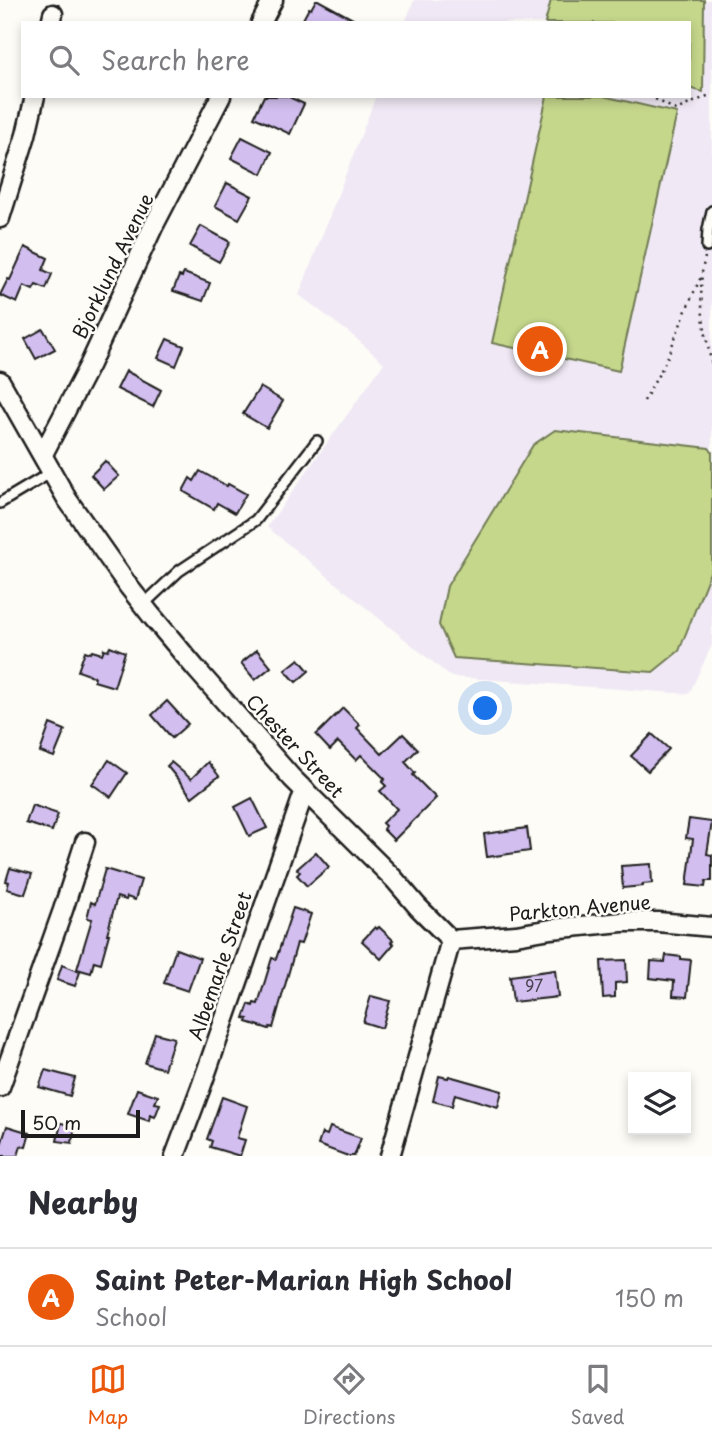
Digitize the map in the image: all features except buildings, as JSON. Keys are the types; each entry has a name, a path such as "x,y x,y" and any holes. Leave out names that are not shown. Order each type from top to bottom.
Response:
{"street":[{"path":"262,21 273,0"},
{"path":"0,218 35,98"},
{"name":"Bjorklund Avenue","path":"43,454 90,364 153,228 220,98"},
{"name":"Chester Street","path":"0,381 67,499 143,605 292,778 451,940"},
{"name":"Albemarle Street","path":"174,1156 201,1087 305,790"},
{"path":"0,1087 85,842"},
{"name":"Parkton Avenue","path":"451,940 622,922 712,927"},
{"path":"390,1156 451,940"}],"lane":[{"path":"707,247 712,211"},
{"path":"143,605 179,570 256,520 317,441"},
{"path":"0,503 52,472"}],"path":[{"path":"653,98 676,110 712,94"},
{"path":"707,247 701,277 704,330 712,366"},
{"path":"644,401 666,361 701,277"}],"shaded area":[{"path":"414,0 712,0 712,645 689,694 451,677 267,527 384,363 299,295 375,98 691,98 691,21 406,21"}],"green space":[{"path":"551,0 704,0 703,92 691,89 691,21 546,21"},
{"path":"547,98 612,98 677,113 619,371 492,343"},
{"path":"555,430 709,448 712,452 712,567 679,651 653,672 454,658 439,625 447,586 533,445"}],"place":[{"name":"Saint Peter-Marian High School","path":"540,349"}]}
